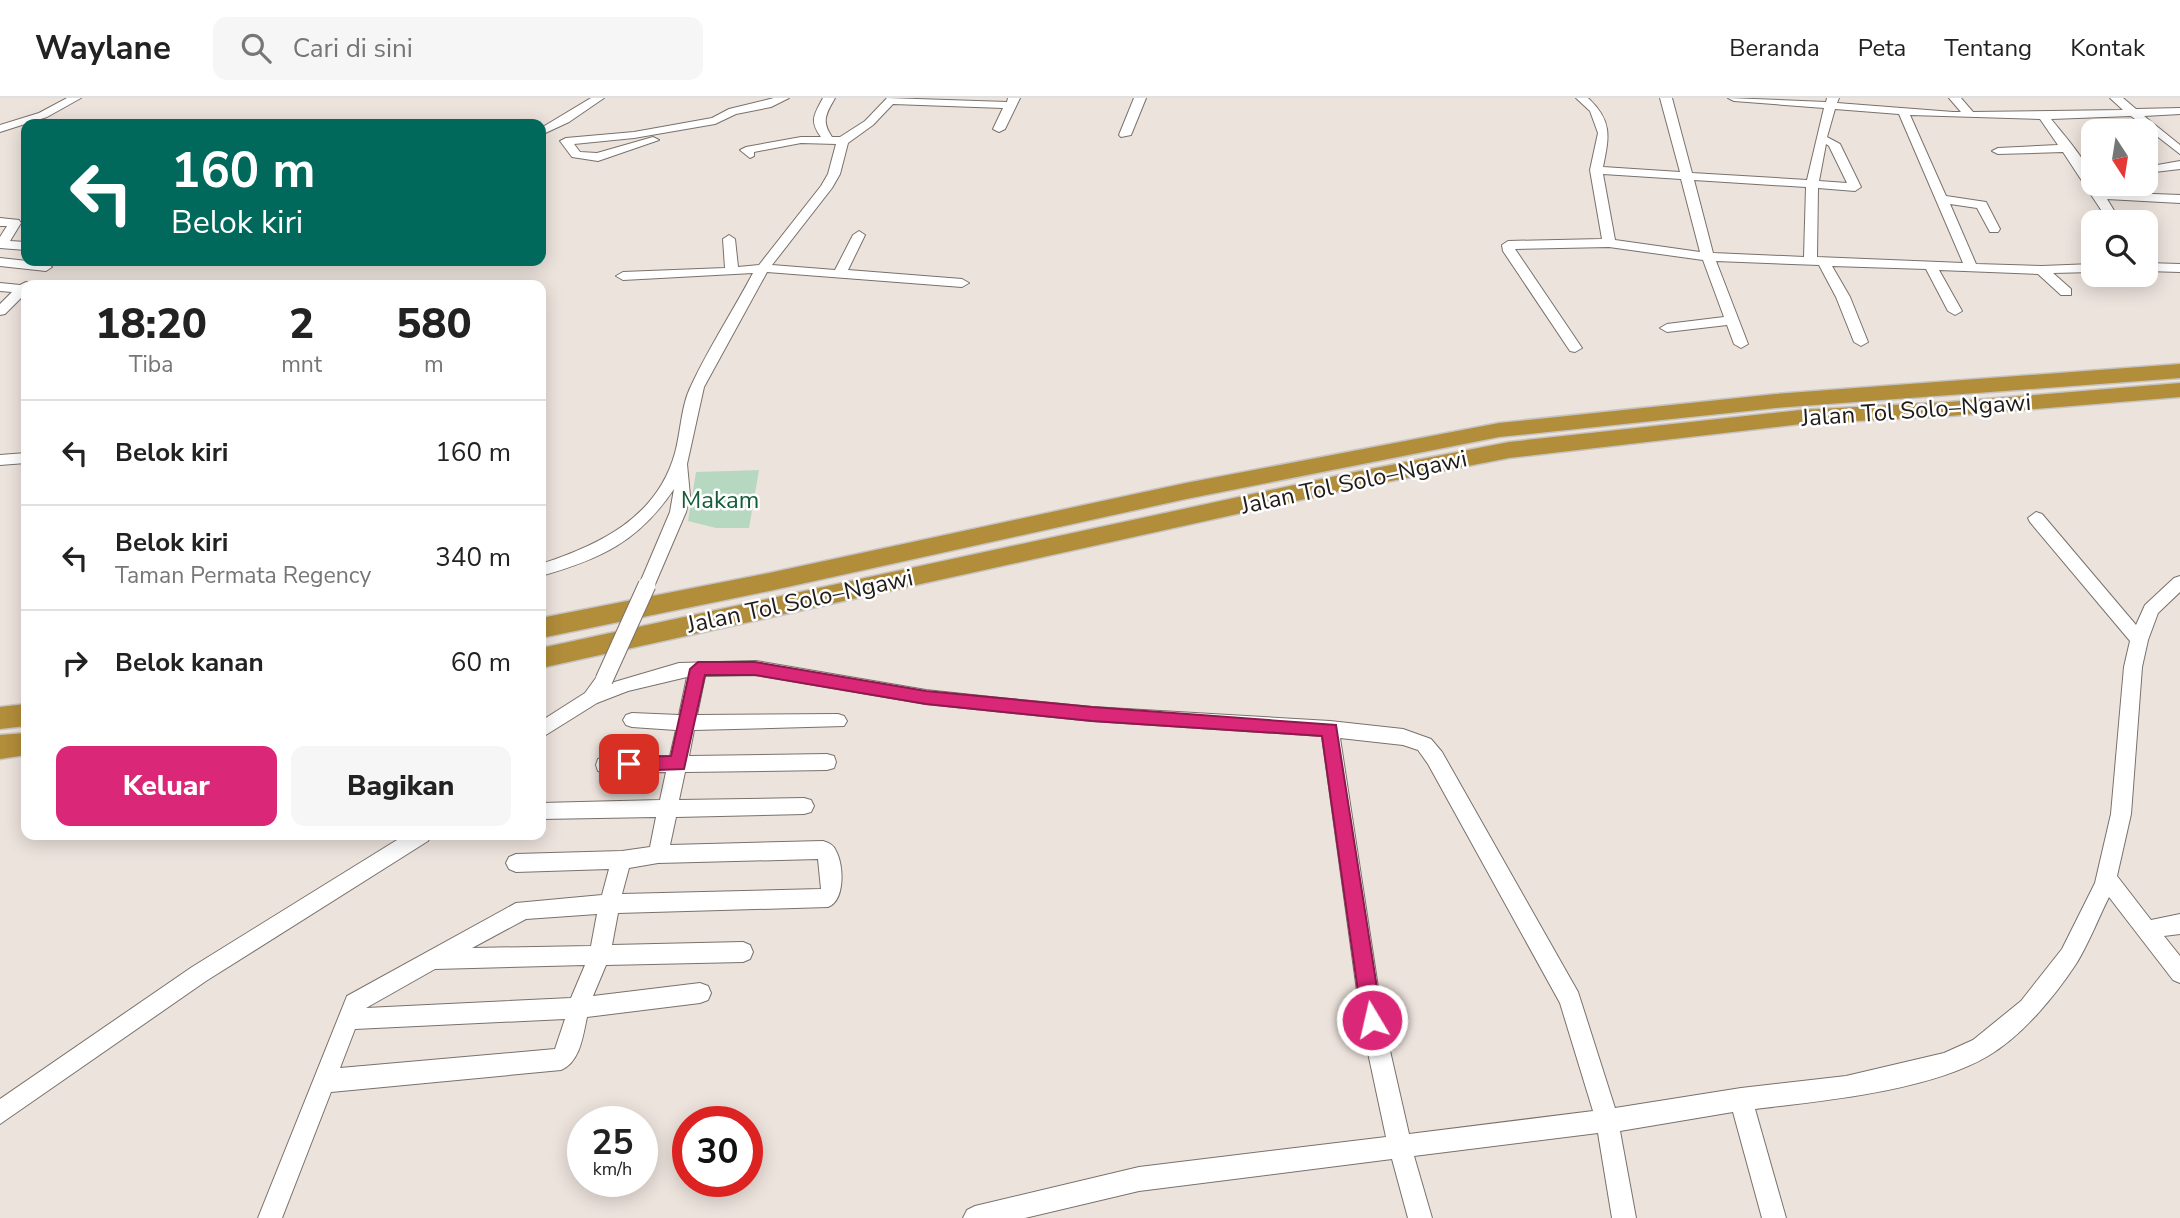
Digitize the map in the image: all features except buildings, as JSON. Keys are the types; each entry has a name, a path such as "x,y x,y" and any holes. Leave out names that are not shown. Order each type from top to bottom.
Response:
{"highway":[{"name":"Jalan Tol Solo–Ngawi","path":"546,627 769,582 1186,491 1499,429 1776,401 2180,371"},
{"name":"Jalan Tol Solo–Ngawi","path":"546,657 1350,481 1509,450 1801,417 1949,409 2180,390"},
{"path":"0,718 21,716"},
{"path":"0,747 21,745"}],"street":[{"path":"30,119 75,98"},
{"path":"546,130 598,98"},
{"path":"645,133 653,140 598,157 576,155 566,142 645,133 669,135 718,124 733,111 767,105 783,98"},
{"path":"829,98 818,118 818,125 830,139 844,140"},
{"path":"1125,135 1140,98"},
{"path":"1581,98 1595,110 1604,132 1596,170 1609,243"},
{"path":"1666,98 1708,257 1741,344"},
{"path":"1734,98 1970,115 2177,113"},
{"path":"1955,98 1970,115"},
{"path":"2116,98 2180,151"},
{"path":"750,154 746,150 801,140 844,140 869,123 892,99 1013,101 999,129"},
{"path":"1832,103 1821,138 1812,184 1816,261 1843,297 1861,342"},
{"path":"1903,111 1971,267"},
{"path":"2043,116 2079,161"},
{"path":"0,129 21,122"},
{"path":"1596,170 1855,187 1834,144 1821,138"},
{"path":"546,568 591,554 631,531 673,479 680,461 690,407 697,387 763,268 826,188 834,174 844,140"},
{"path":"1998,151 2079,161"},
{"path":"2009,161 2079,161"},
{"path":"2158,168 2180,165"},
{"path":"1940,195 1991,195"},
{"path":"1940,195 1982,205 1994,229"},
{"path":"2118,196 2180,199"},
{"path":"0,222 15,223 1,244 21,246"},
{"path":"840,273 859,234"},
{"path":"729,239 732,271"},
{"path":"1575,348 1508,245 1609,243 1708,257 2042,270 2081,268"},
{"path":"0,262 21,263"},
{"path":"1930,265 1955,311"},
{"path":"33,280 48,266"},
{"path":"623,276 763,268 962,283"},
{"path":"2158,268 2178,270"},
{"path":"2042,270 2066,292"},
{"path":"0,287 21,287"},
{"path":"0,311 21,291"},
{"path":"1667,328 1731,320"},
{"path":"0,460 21,458"},
{"path":"591,698 604,680 678,512 682,496 680,461"},
{"path":"2036,518 2139,640"},
{"path":"975,1218 1139,1179 1606,1121 1741,1098 1846,1087 1945,1064 1981,1048 2029,1008 2069,956 2106,877 2120,814 2133,667 2139,640 2151,610 2180,582"},
{"path":"546,727 591,698 660,674 698,669 755,668 926,697 1092,714 1330,729 1416,740 1430,750 1570,999 1606,1121 1623,1218"},
{"path":"658,854 698,669"},
{"path":"632,720 686,723 838,721"},
{"path":"1330,729 1372,1020 1400,1147 1420,1218"},
{"path":"605,765 827,762"},
{"path":"546,811 804,806"},
{"path":"0,1113 199,974 413,840"},
{"path":"270,1218 360,998 518,911 610,904 825,899 831,894 828,853 823,850 658,854 622,860 516,863"},
{"path":"326,1082 561,1059 570,1046 578,1008 599,954 622,860"},
{"path":"2106,877 2180,973"},
{"path":"2148,930 2180,924"},
{"path":"429,959 743,952"},
{"path":"350,1019 578,1008 701,993"},
{"path":"1741,1098 1774,1218"}],"green space":[{"name":"Makam","path":"759,470 749,528 716,528 688,521 696,472"}],"route":[{"path":"629,764 678,764 698,669 755,668 926,697 1092,714 1330,729 1357,931 1372,1020"}]}
